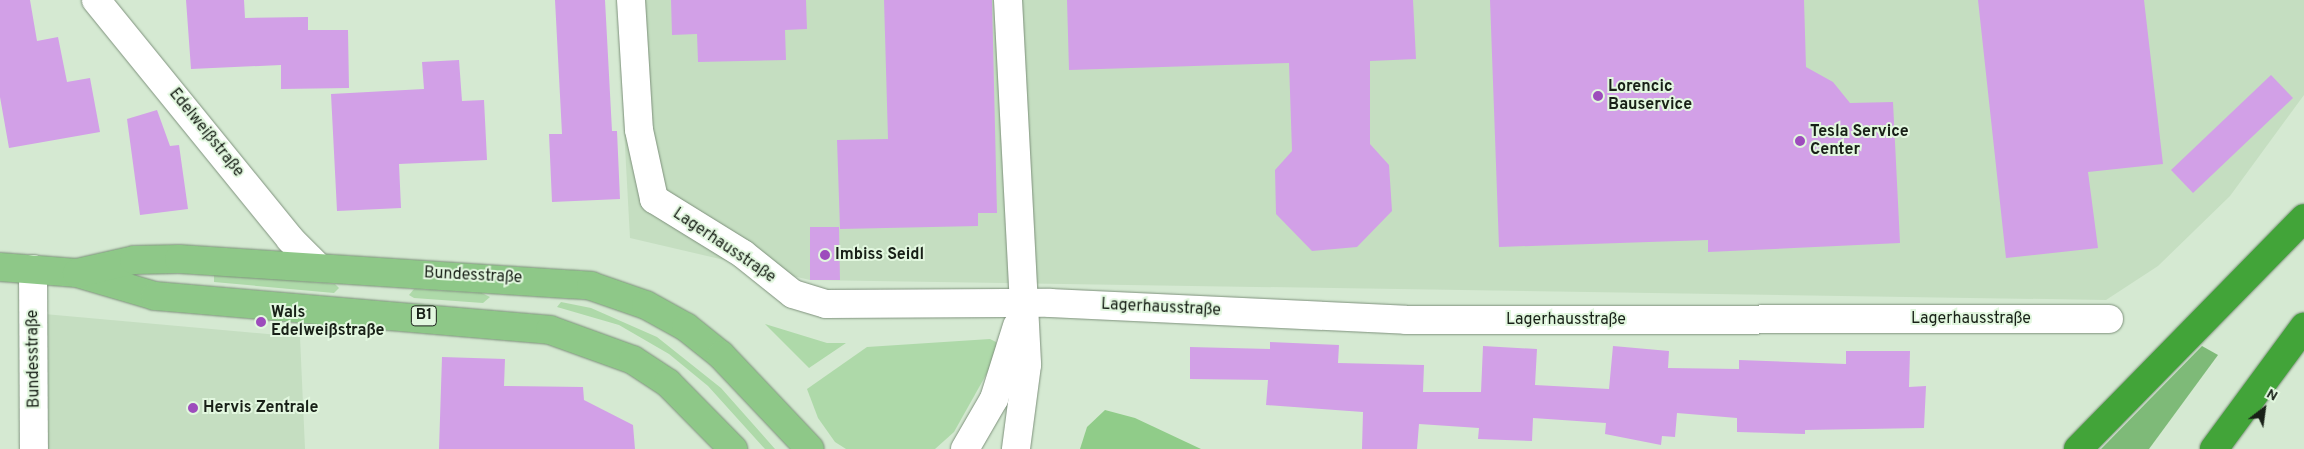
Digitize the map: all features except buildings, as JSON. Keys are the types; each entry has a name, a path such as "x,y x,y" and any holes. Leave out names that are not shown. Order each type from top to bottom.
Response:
{"highway":[{"path":"2078,449 2304,218"},
{"path":"2214,449 2304,326"}],"main road":[{"name":"Bundesstraße","path":"77,273 143,260 318,266 560,281 638,302 686,327 714,350 810,449"},
{"name":"Bundesstraße","path":"0,267 77,273 155,296 550,330 633,360 668,382 733,449"}],"street":[{"name":"Edelweißstraße","path":"96,0 234,167 290,239 318,266"},
{"name":"Lagerhausstraße","path":"631,0 639,130 654,200 743,254 793,294 826,304 1023,303 1406,320 2109,319"},
{"path":"1008,0 1027,365 1016,449"},
{"name":"Bundesstraße","path":"33,269 34,449"},
{"path":"965,449 994,398 1023,303"}],"shaded area":[{"path":"617,0 2304,0 2304,95 2230,196 2158,266 2106,300 810,280 630,238"},
{"path":"214,274 335,284 339,288 334,293 214,282"},
{"path":"414,289 482,293 490,297 483,303 414,298 409,295"},
{"path":"561,302 591,308 657,337 721,388 775,449 765,449 708,386 669,354 619,325 557,307"},
{"name":"Hervis Zentrale","path":"33,313 300,337 305,449 39,449"},
{"path":"765,324 827,343 846,343 809,368"},
{"path":"990,339 996,342 996,357 954,432 935,449 846,449 835,442 818,418 807,389 867,347"},
{"path":"2202,346 2218,355 2149,449 2101,449"},
{"path":"1105,410 1135,418 1201,449 1080,449 1087,427"}],"place":[{"name":"Lorencic Bauservice","path":"1598,96"},
{"name":"Tesla Service Center","path":"1800,141"},
{"name":"Imbiss Seidl","path":"825,255"},
{"name":"Wals Edelweißstraße","path":"261,322"},
{"name":"Hervis Zentrale","path":"193,408"}]}
